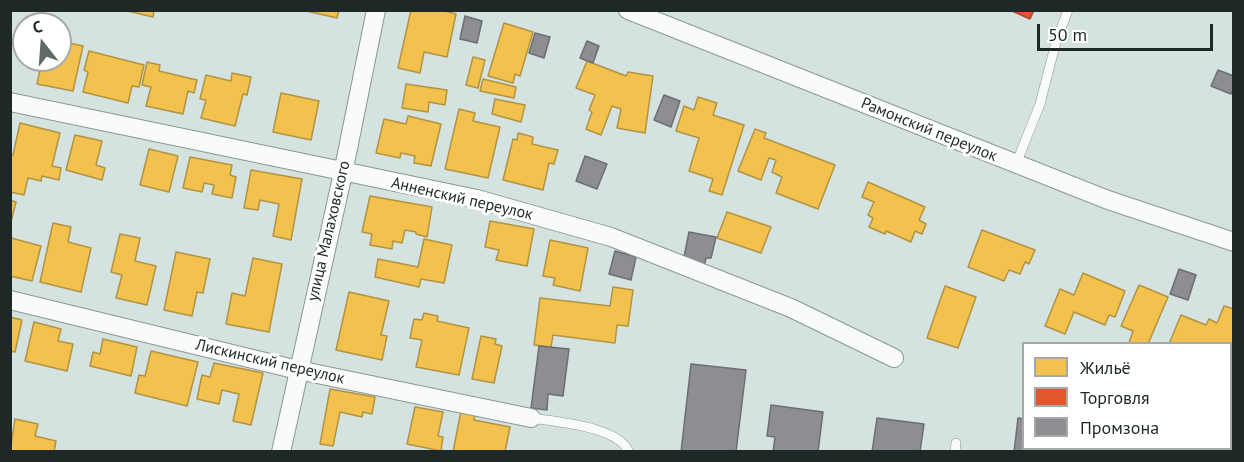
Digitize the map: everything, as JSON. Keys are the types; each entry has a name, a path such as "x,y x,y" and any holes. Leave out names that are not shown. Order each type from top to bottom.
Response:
{"street":[{"name":"улица Малаховского","path":"281,452 343,173 376,10"},
{"name":"Рамонский переулок","path":"628,10 1108,200 1233,242"},
{"name":"Анненский переулок","path":"10,102 477,199 611,237 791,308 894,358"},
{"name":"Лискинский переулок","path":"10,300 298,370 531,418"}],"lane":[{"path":"1016,164 1040,104 1056,42 1068,10"},
{"path":"531,418 603,430 627,447 629,452"}],"building: Жильё":[{"path":"123,10 154,10 153,17"},
{"path":"302,10 339,10 337,18"},
{"path":"411,10 441,10 456,14 447,57 424,52 420,73 398,68"},
{"path":"504,23 533,32 520,76 515,74 513,83 488,76"},
{"path":"72,44 83,46 73,91 37,84 40,72 72,72"},
{"path":"89,51 144,65 139,87 132,86 128,103 83,92 88,72 84,70"},
{"path":"473,57 485,60 478,88 466,85"},
{"path":"587,61 626,76 628,72 653,76 645,133 617,128 621,109 612,106 601,135 586,129 592,112 589,110 595,95 576,88"},
{"path":"147,62 160,65 159,71 197,80 194,93 188,91 183,114 146,106 151,87 142,85"},
{"path":"232,73 251,77 247,95 243,94 235,126 201,118 206,100 200,99 206,75 231,81"},
{"path":"483,79 516,87 514,98 480,91"},
{"path":"406,84 447,90 445,105 429,102 428,112 402,108"},
{"path":"281,93 319,101 311,140 273,132"},
{"path":"698,97 717,103 713,115 744,125 722,195 709,191 713,179 689,171 699,138 676,131 684,106 694,110"},
{"path":"495,99 525,105 521,122 492,114"},
{"path":"459,109 475,113 473,121 500,127 488,178 445,169"},
{"path":"408,116 441,124 431,166 414,163 415,156 401,153 400,158 376,153 384,119 406,124"},
{"path":"20,123 60,133 52,166 61,168 59,180 42,176 41,181 28,178 24,195 10,192 10,155 13,155"},
{"path":"755,129 766,133 764,138 835,165 818,209 776,193 782,177 772,172 776,160 769,158 761,180 738,171"},
{"path":"518,133 533,137 532,144 558,150 554,164 549,163 543,190 503,180 513,139 517,140"},
{"path":"75,135 102,141 96,165 105,168 102,180 66,170"},
{"path":"149,149 178,156 169,192 140,185"},
{"path":"190,157 232,165 230,175 236,177 232,198 212,194 214,185 204,183 202,192 183,188"},
{"path":"251,170 302,179 291,240 273,236 279,204 260,200 258,210 244,208"},
{"path":"868,182 925,207 919,220 926,224 922,234 915,231 911,242 886,231 885,234 869,227 873,218 868,215 874,202 862,197"},
{"path":"370,196 432,207 427,237 405,230 402,243 393,241 392,249 370,245 372,234 362,232"},
{"path":"10,200 16,202 10,226"},
{"path":"727,212 771,227 761,253 717,238"},
{"path":"490,221 534,229 527,266 496,260 499,250 485,247"},
{"path":"53,223 71,227 68,242 91,248 81,292 40,282"},
{"path":"982,230 1035,250 1029,264 1025,262 1020,274 1009,270 1004,281 968,267"},
{"path":"120,234 140,238 135,261 156,266 147,305 116,298 122,275 111,272"},
{"path":"11,238 41,246 32,281 10,276"},
{"path":"424,239 452,245 444,283 421,279 419,287 375,277 378,259 418,267"},
{"path":"550,240 588,248 580,291 553,285 555,278 543,276"},
{"path":"176,252 210,259 203,293 197,292 192,316 164,310"},
{"path":"253,258 282,264 269,332 226,324 232,293 245,296"},
{"path":"1083,273 1125,291 1115,317 1109,315 1105,325 1074,312 1065,334 1045,326 1060,289 1074,295"},
{"path":"1139,285 1168,297 1149,342 1129,342 1133,331 1121,326"},
{"path":"945,286 976,297 958,348 927,338"},
{"path":"613,287 633,290 628,326 617,325 615,343 553,335 551,347 534,345 540,298 610,306"},
{"path":"349,292 389,301 381,335 387,336 382,360 336,350"},
{"path":"1224,306 1234,309 1234,359 1232,358 1232,342 1170,342 1181,315 1206,325 1209,319 1217,323"},
{"path":"424,313 438,316 437,321 469,328 459,375 416,367 422,340 410,338 414,319 422,320"},
{"path":"10,317 22,320 15,352 10,351"},
{"path":"34,322 61,329 58,341 73,344 67,371 25,361"},
{"path":"481,336 496,339 495,344 502,346 494,383 472,379"},
{"path":"103,339 137,347 131,376 90,366 93,352 100,354"},
{"path":"151,351 198,362 187,406 135,393 139,375 145,376"},
{"path":"214,363 263,373 251,425 233,421 239,394 222,390 219,404 197,399 202,375 210,377"},
{"path":"330,389 375,397 372,414 363,412 362,417 340,412 333,446 320,444"},
{"path":"415,407 443,412 438,436 443,437 441,451 407,444"},
{"path":"461,411 475,414 474,420 510,427 505,452 453,452"},
{"path":"15,419 38,424 35,436 56,441 54,452 10,452"}],"building: Торговля":[{"path":"1010,10 1034,10 1030,19"}],"building: Промзона":[{"path":"465,16 482,21 477,43 460,39"},
{"path":"535,33 550,37 544,58 529,53"},
{"path":"587,41 599,46 593,63 580,58"},
{"path":"1218,70 1234,76 1234,88 1231,94 1211,86"},
{"path":"664,95 680,101 671,127 654,120"},
{"path":"585,156 607,164 597,189 576,181"},
{"path":"689,232 716,237 711,258 706,258 704,267 683,262"},
{"path":"615,251 636,257 631,280 609,274"},
{"path":"1179,269 1196,275 1188,300 1170,294"},
{"path":"539,346 569,349 563,396 548,394 547,410 531,408"},
{"path":"691,364 746,370 736,452 681,452"},
{"path":"771,405 823,412 818,452 773,452 775,437 767,436"},
{"path":"877,418 924,424 920,452 872,452"},
{"path":"1018,418 1022,419 1022,450 1167,450 1167,452 1014,452"}]}
